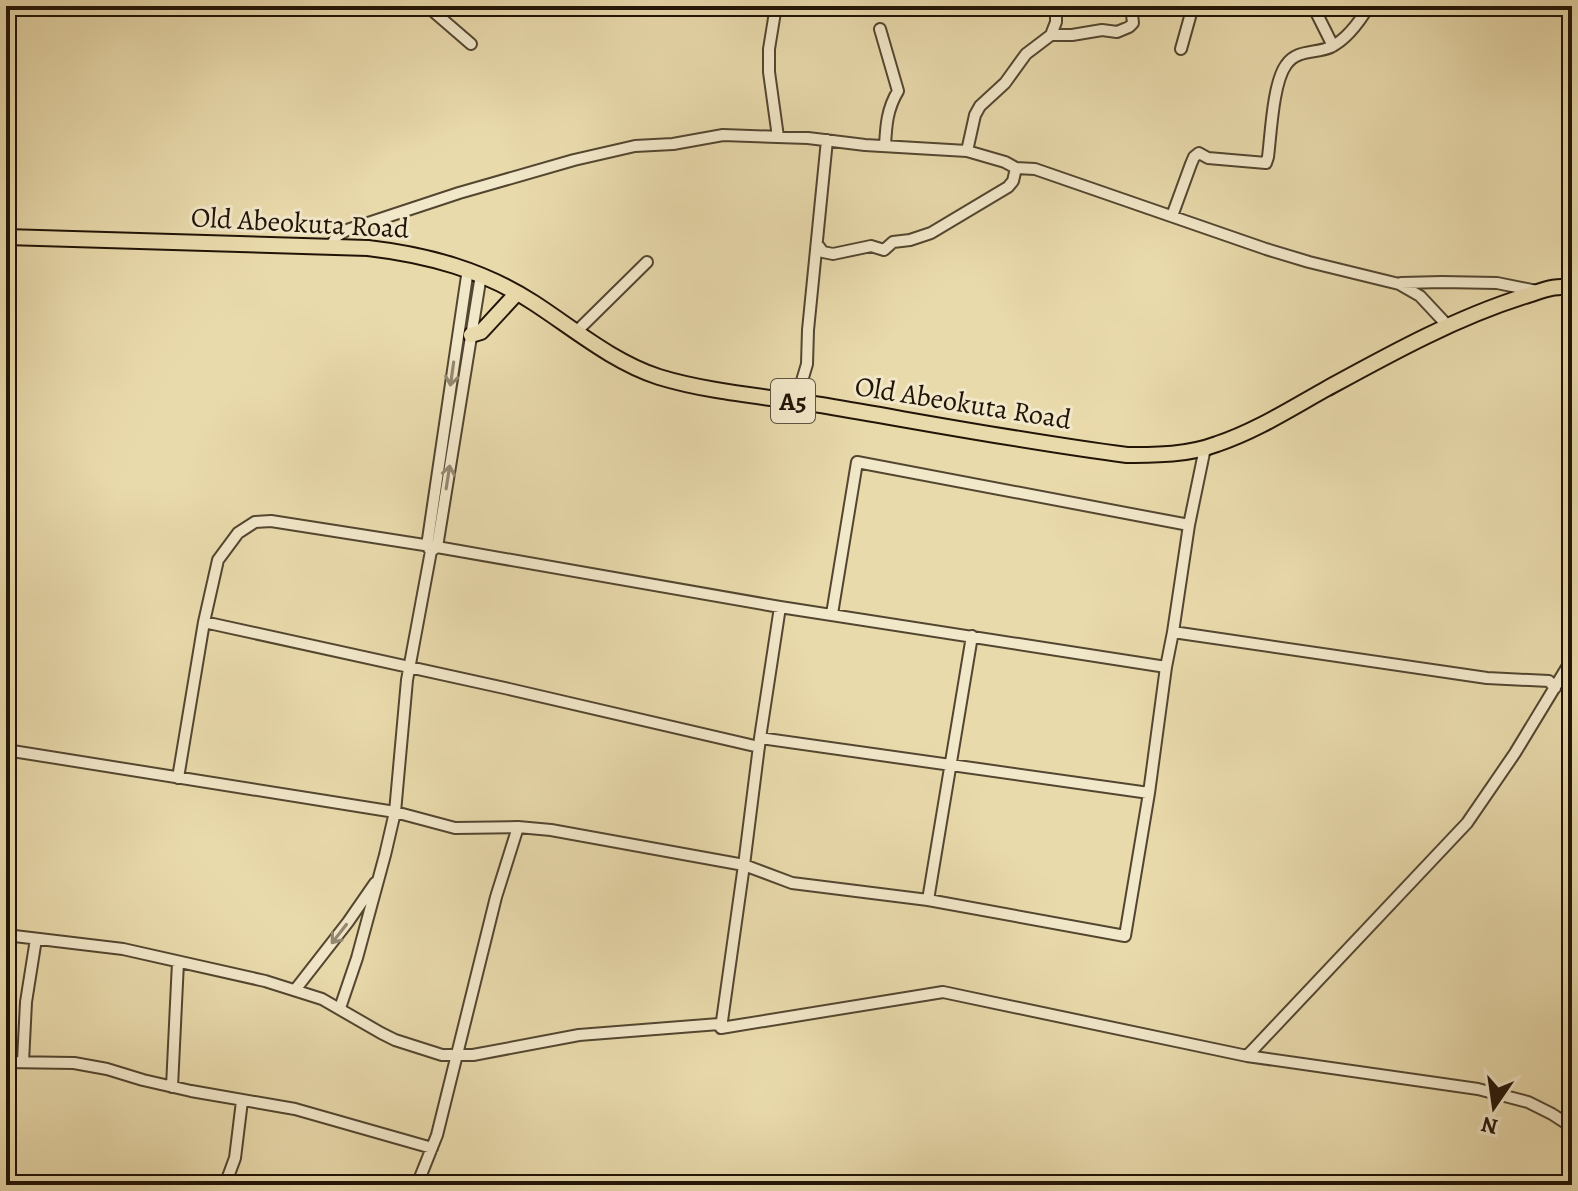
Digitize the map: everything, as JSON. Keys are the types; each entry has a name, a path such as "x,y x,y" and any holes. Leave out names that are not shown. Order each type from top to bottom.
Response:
{"highway":[{"name":"Old Abeokuta Road","path":"6,237 368,248 406,252 474,272 517,293 629,364 658,376 690,384 1127,455 1160,455 1205,448 1241,435 1448,326 1540,291 1565,286 1572,289"},
{"path":"465,333 481,332 517,293"}],"street":[{"path":"427,6 471,44"},
{"path":"776,6 769,49 769,72 778,137"},
{"path":"967,151 980,106 1013,73 1026,54 1051,35 1056,22 1056,6"},
{"path":"1051,35 1124,30 1133,23 1131,6"},
{"path":"1181,49 1193,6"},
{"path":"1313,6 1333,46"},
{"path":"1172,216 1191,164 1199,153 1208,158 1266,163 1280,78 1285,65 1304,52 1333,46 1353,29 1361,11 1369,6"},
{"path":"880,29 898,91 886,119 885,146"},
{"path":"330,247 337,236 347,230 486,185 635,146 673,144 723,135 827,140 967,151 1016,168 1035,169 1295,258 1399,284 1420,296 1448,326"},
{"path":"796,401 807,364 827,140"},
{"path":"817,244 823,252 833,254 871,246 884,250 893,242 931,233 1008,187 1016,168"},
{"path":"576,332 647,262"},
{"path":"340,1008 380,875 395,812 409,667 432,548 474,272"},
{"path":"1399,284 1497,283 1540,291"},
{"path":"6,750 395,812 455,828 551,830 744,865 792,883 928,900 1125,936 1189,525 1205,448"},
{"path":"832,614 857,462 1189,525"},
{"path":"178,778 204,622 218,560 238,533 255,522 271,521 780,607 1166,667"},
{"path":"721,1028 780,607"},
{"path":"204,622 760,742 1149,793"},
{"path":"1173,632 1487,678 1549,681 1555,688"},
{"path":"928,900 972,636"},
{"path":"1247,1056 1467,823 1515,753 1572,659"},
{"path":"417,1185 437,1135 496,897 518,827"},
{"path":"295,990 380,875"},
{"path":"6,935 123,949 265,981 322,999 395,1040 442,1055 482,1054 579,1035 719,1024 721,1028"},
{"path":"23,1062 26,1002 36,939"},
{"path":"172,1087 178,962"},
{"path":"721,1028 943,992 1247,1056 1478,1089 1541,1108 1572,1127"},
{"path":"6,1062 85,1065 107,1069 172,1087 295,1109 432,1148"},
{"path":"225,1185 235,1158 242,1101"}]}
